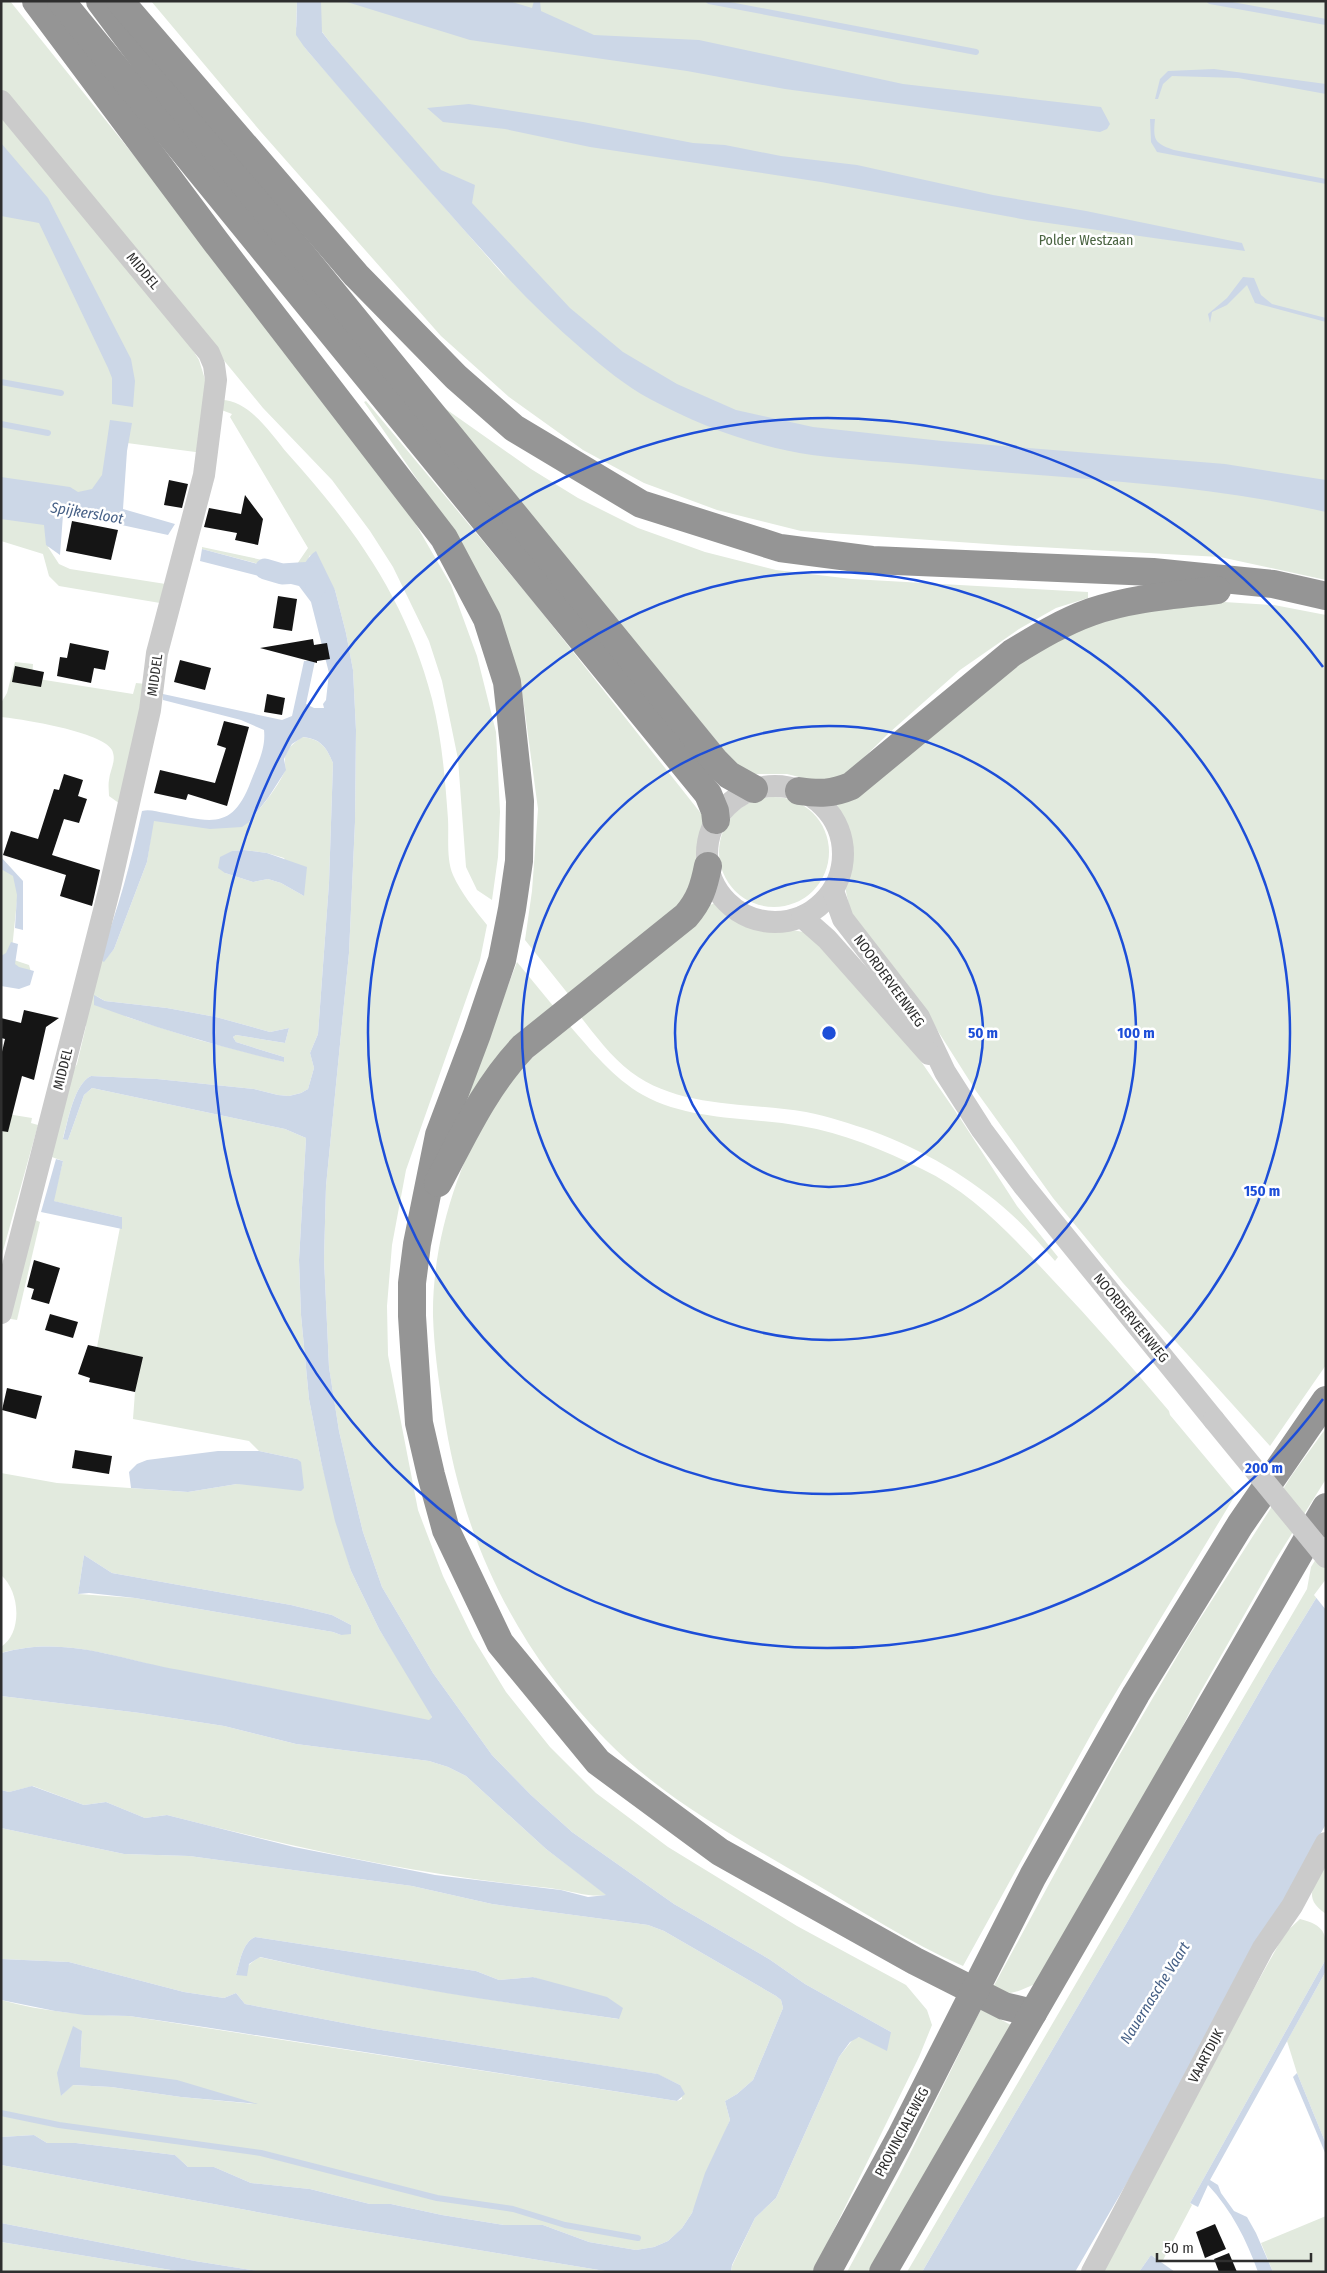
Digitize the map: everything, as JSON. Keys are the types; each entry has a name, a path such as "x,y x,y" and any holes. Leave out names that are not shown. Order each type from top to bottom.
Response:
{"highway":[{"path":"36,1 216,242 444,538 487,619 507,682 520,811 518,861 512,909 502,960 477,1034 439,1135 422,1214 412,1282 412,1316 419,1423 446,1530 500,1643 598,1762 720,1852 915,1961 1004,2006 1033,2013"},
{"path":"61,1 708,794 715,810 716,820"},
{"path":"100,1 164,84 716,762 730,775 754,789"},
{"path":"120,1 356,275 456,377 514,428 641,504 780,548 872,560 1153,572 1273,584 1326,596"},
{"path":"799,791 822,794 837,792 851,786 1012,653 1067,621 1093,611 1152,597 1273,584"},
{"path":"422,1214 468,1124 504,1068 522,1047 686,916 696,905 704,889 708,866"},
{"name":"PROVINCIALEWEG","path":"827,2272 900,2138 1033,1876 1146,1677 1240,1525 1326,1400"},
{"path":"883,2272 1326,1507"}],"street":[{"name":"MIDDEL","path":"1,101 209,353 214,364 216,380 204,475 157,653 150,710 123,831 1,1313"},
{"path":"782,786 814,798 832,816 840,837 843,860 833,891 817,908 802,917 782,922 761,920 742,912 727,900 715,885 708,866 707,846 716,820 735,798 754,789 782,786"},
{"name":"NOORDERVEENWEG","path":"833,891 843,920 919,1017 945,1072 982,1130 1023,1185 1326,1557"},
{"name":"NOORDERVEENWEG","path":"802,917 827,938 945,1072"},
{"name":"VAARTDIJK","path":"1092,2272 1264,1948 1292,1906 1326,1843"}],"green space":[{"path":"1,1 10,1 217,259 404,504 451,585 477,656 496,732 500,812 498,857 492,900 477,890 466,867 458,759 442,681 429,641 393,567 370,531 332,480 263,408 1,89"},
{"name":"Polder Westzaan","path":"151,1 297,1 296,26 305,48 507,279 299,1 1326,1 1326,580 1220,557 1002,545 801,531 717,510 644,483 583,450 509,397 441,336 261,132"},
{"path":"1,112 176,323 199,360 208,389 203,453 127,443 124,489 119,516 61,510 52,543 48,547 59,564 70,569 172,585 166,604 59,586 49,576 43,554 1,541"},
{"path":"426,395 531,469 578,498 638,528 705,552 776,570 852,579 1088,592 1088,598 1056,608 1019,629 960,670 889,733 851,770 834,780 811,780 787,774 752,774 736,765"},
{"path":"220,400 231,401 240,405 250,411 267,428 356,538 393,598 421,663 432,699 441,744 451,869 464,895 487,925 480,960 406,1170 392,1245 387,1306 388,1355 418,1510 443,1576 473,1638 506,1692 550,1747 596,1793 668,1847 797,1926 906,1985 927,2010 932,2025 919,2057 813,2272 731,2272 732,2266 755,2218 776,2198 839,2057 854,2038 891,2032 805,1984 769,1959 674,1904 572,1832 531,1795 492,1755 433,1673 382,1587 363,1532 339,1431 329,1367 324,1259 326,1186 349,953 355,822 356,730 353,670 335,590 310,555 300,575 202,549 202,547 295,567 308,548 230,417 232,414 219,409"},
{"path":"366,401 532,600 707,821 696,874 688,892 680,903 569,995 525,940 532,891 538,809 523,698 493,610 445,520 364,402"},
{"path":"1208,601 1274,605 1326,615 1326,1365 1270,1446 1123,1283 1053,1198 976,1091 922,1006 851,915 845,887 852,845 850,832 837,805 981,686 1080,623"},
{"path":"15,662 33,664 32,678 133,694 136,683 146,684 123,806 109,796 109,782 114,758 112,750 106,743 78,732 26,720 1,717 1,703 7,693"},
{"path":"302,737 322,744 333,763 329,883 318,1034 310,1053 314,1068 308,1089 289,1096 254,1089 157,1079 91,1076 85,1080 76,1095 63,1138 68,1140 84,1095 92,1088 285,1129 306,1138 299,1260 301,1315 309,1399 321,1461 351,1571 379,1629 426,1704 432,1717 429,1721 180,1671 91,1651 48,1647 25,1648 1,1653 1,1647 8,1641 13,1632 16,1612 12,1591 1,1575 1,1473 57,1483 188,1492 237,1484 259,1485 297,1459 259,1451 249,1441 133,1419 135,1392 142,1357 97,1347 122,1217 53,1201 63,1161 49,1156 68,1079 77,1064 86,1026 82,1013 99,959 104,961 114,949 147,862 153,821 249,822 280,780 285,770 286,753","holes":["244,850 267,853 284,858 304,896 281,883 268,879 253,882 225,873 232,851","95,995 105,1001 167,1008 216,1017 270,1032 289,1028 285,1043 236,1035 233,1037 236,1042 284,1057 284,1062 199,1040 127,1017","84,1555 112,1573 291,1605 332,1615 351,1625 341,1635 333,1632 135,1598 78,1594"]},
{"path":"774,797 795,801 813,813 825,831 829,852 825,873 813,891 795,903 774,907 753,903 735,891 723,873 719,852 723,831 735,813 753,801"},
{"path":"1,865 19,881 11,959 29,965 31,972 1,977"},
{"path":"715,903 744,922 764,928 807,933 898,1028 960,1118 1017,1206 1058,1257 1055,1261 1023,1225 980,1188 909,1146 839,1120 806,1112 715,1102 671,1092 650,1084 631,1072 610,1053 580,1016 708,906"},
{"path":"517,962 554,1007 454,1128"},
{"path":"569,1025 603,1063 622,1080 643,1095 661,1103 680,1110 700,1114 781,1123 832,1133 893,1155 941,1179 959,1191 1007,1232 1126,1360 1236,1494 1098,1722 963,1966 905,1937 731,1834 677,1800 628,1761 605,1739 573,1703 544,1666 518,1627 497,1587 478,1544 463,1501 451,1455 439,1385 433,1316 437,1260 442,1232 459,1176 482,1124 496,1100 512,1079"},
{"path":"1,1113 32,1118 31,1123 38,1125 1,1258"},
{"path":"31,1218 40,1222 17,1320 5,1318"},
{"path":"1326,1428 1326,1479 1276,1559 1197,1698 1166,1759 1035,1984 1019,1991 1008,1993 991,1991 1113,1766 1189,1636 1292,1475"},
{"path":"1326,1543 1326,1582 1271,1672 922,2272 907,2272 1307,1589 1311,1567"},
{"path":"1,1696 140,1713 224,1726 296,1744 429,1761 448,1767 466,1776 546,1849 607,1895 584,1894 382,1864 295,1846 167,1815 145,1818 106,1802 84,1805 33,1786 9,1792 1,1790"},
{"path":"1,1828 124,1854 189,1856 412,1886 492,1904 648,1925 664,1931 776,1996 781,2000 783,2008 753,2080 737,2094 725,2101 730,2120 692,2213 682,2228 668,2241 654,2247 636,2250 589,2242 543,2225 504,2225 391,2204 370,2204 310,2189 251,2183 214,2167 188,2167 175,2155 76,2143 47,2143 34,2135 1,2137 1,2000 49,2010 81,2014 129,2016 677,2101 682,2099 680,2085 657,2074 375,2029 245,2004 236,1993 224,1998 184,1992 69,1962 1,1959","holes":["255,1937 476,1971 499,1980 533,1977 622,2008 618,2019 394,1984 259,1957 236,1975 244,1948","82,2031 80,2067 255,2104 181,2097 111,2087 72,2085 61,2096"]},
{"path":"1326,1864 1326,1914 1314,1902 1312,1890"},
{"path":"1300,1919 1315,1925 1323,1932 1326,1943 1326,1959 1190,2203 1192,2205 1162,2262 1151,2255 1139,2272 1096,2272 1285,1933"},
{"path":"1326,1971 1326,2144 1297,2073 1287,2041"},
{"path":"981,2009 1011,2025 868,2272 847,2272 901,2172"},
{"path":"1,2165 333,2226 611,2272 263,2272 195,2261 1,2223"},
{"path":"1326,2216 1326,2272 1273,2272 1261,2243"},
{"path":"1,2242 183,2272 1,2272"}],"water":[{"path":"297,1 321,1 322,32 332,45 441,170 475,185 472,203 570,308 623,352 677,384 736,410 813,427 942,441 1225,464 1326,480 1326,512 1228,494 1179,488 812,455 749,441 669,409 632,388 591,357 545,316 493,262 305,48 296,35"},
{"path":"509,1 532,8 534,1 540,1 541,11 594,35 699,40 903,84 1101,107 1110,124 1107,129 1100,132 785,89 687,71 470,40 347,2"},
{"path":"1214,69 1326,84 1326,94 1238,78 1172,76 1163,84 1158,99 1155,99 1160,79 1168,71"},
{"path":"469,104 583,122 693,143 725,145 781,156 857,165 993,195 1086,211 1242,243 1245,251 1027,220 821,182 590,147 505,129 443,122 427,108"},
{"path":"1150,119 1155,119 1154,132 1156,140 1174,150 1326,179 1326,184 1157,152 1151,142"},
{"path":"1,143 48,198 131,359 135,381 133,407 112,404 112,378 108,368 39,223 1,216"},
{"path":"1243,277 1254,278 1261,295 1272,304 1326,318 1326,322 1255,303 1247,285 1227,305 1212,312 1210,323 1208,314 1227,298"},
{"name":"Spijkersloot","path":"110,420 132,423 127,451 123,509 175,524 168,535 66,513 63,515 60,555 46,545 44,525 1,519 1,477 70,487 78,492 92,489 102,475"},
{"path":"202,549 299,575 308,559 316,551 335,590 353,670 356,730 355,822 349,953 326,1186 324,1259 329,1367 339,1431 363,1532 382,1587 433,1673 492,1755 531,1795 572,1832 674,1904 769,1959 805,1984 891,2032 887,2051 859,2037 850,2042 839,2057 776,2198 755,2218 732,2265 731,2272 611,2272 333,2226 1,2165 1,2137 34,2135 47,2143 76,2143 175,2155 188,2167 214,2167 251,2183 310,2189 370,2204 391,2204 504,2225 543,2225 589,2242 636,2250 654,2247 668,2241 682,2228 692,2213 705,2173 730,2120 725,2101 737,2094 753,2080 783,2008 781,2000 776,1996 664,1931 648,1925 492,1904 412,1886 189,1856 124,1854 1,1828 1,1790 9,1792 32,1786 84,1805 106,1802 145,1818 167,1815 294,1847 435,1875 561,1890 588,1897 606,1895 546,1849 466,1776 448,1767 429,1761 296,1744 224,1726 140,1713 1,1696 1,1653 25,1648 70,1648 113,1655 429,1720 432,1717 379,1629 351,1571 335,1521 321,1461 309,1399 301,1315 299,1260 306,1138 285,1129 92,1088 84,1095 68,1140 63,1139 76,1095 85,1080 91,1076 157,1079 254,1089 289,1096 308,1089 314,1068 310,1053 318,1034 329,883 333,763 322,744 303,737 292,744 284,759 286,770 268,798 249,822 242,827 210,829 154,821 147,862 114,949 104,962 99,959 124,886 142,811 151,810 207,820 227,816 236,809 244,797 263,749 264,730 241,720 163,700 163,694 282,720 292,716 304,661 315,661 306,704 314,708 324,708 323,704 326,700 329,673 311,602 299,586 200,561"},
{"path":"244,850 267,853 307,867 304,896 281,883 268,879 253,882 225,873 218,868 220,857 232,851"},
{"path":"1,857 23,881 23,930 15,928 17,895 13,876 1,869"},
{"path":"11,942 18,944 15,964 34,971 30,985 19,989 1,986 1,956 6,953"},
{"path":"94,995 105,1001 167,1008 216,1017 270,1032 289,1028 285,1043 236,1035 233,1037 236,1042 284,1057 284,1062 164,1029 94,1005"},
{"path":"56,1159 63,1161 54,1201 122,1217 122,1229 41,1212"},
{"path":"218,1451 259,1451 297,1459 301,1462 304,1488 301,1491 237,1484 188,1492 131,1488 129,1472 137,1464 147,1460"},
{"path":"84,1555 112,1573 291,1605 332,1615 351,1625 351,1634 341,1635 333,1632 135,1598 89,1593 78,1594"},
{"name":"Nauernasche Vaart","path":"1326,1582 1326,1824 1132,2174 1075,2272 922,2272 1271,1672"},
{"path":"255,1937 476,1971 499,1980 533,1977 607,1997 623,2008 619,2019 394,1984 260,1957 249,1964 247,1976 236,1975 244,1948"},
{"path":"1,1959 69,1962 184,1992 224,1998 236,1993 245,2004 375,2029 658,2074 680,2085 685,2094 677,2101 129,2016 85,2015 55,2011 1,2000"},
{"path":"1326,1959 1326,1971 1210,2180 1218,2185 1221,2193 1234,2211 1247,2217 1256,2233 1273,2272 1258,2272 1238,2226 1208,2185 1198,2207 1190,2203"},
{"path":"73,2026 82,2031 80,2067 177,2080 258,2104 181,2097 111,2087 73,2085 61,2096 57,2073"},
{"path":"1297,2073 1326,2144 1326,2155 1293,2077"},
{"path":"1,2223 195,2261 263,2272 183,2272 1,2242"},
{"path":"1151,2255 1175,2272 1139,2272"}],"pier":[{"path":"1326,1579 1326,1610 1314,1595"}],"building":[{"path":"169,480 188,484 182,508 164,505"},
{"path":"245,495 263,519 258,545 235,540 237,533 204,527 209,508 241,514"},
{"path":"72,521 118,530 111,560 66,551"},
{"path":"278,596 297,599 292,631 273,628"},
{"path":"313,639 314,645 327,643 330,659 317,661 317,663 260,648"},
{"path":"70,643 109,651 105,670 94,668 91,683 57,676 60,657 67,658"},
{"path":"180,660 211,668 205,690 174,682"},
{"path":"15,666 44,672 41,687 12,682"},
{"path":"267,694 285,698 282,715 264,712"},
{"path":"224,721 249,727 227,806 188,794 186,800 154,793 160,770 215,783 226,748 217,745"},
{"path":"64,774 83,780 78,796 87,799 79,823 64,819 52,855 100,870 92,906 60,896 66,875 3,855 11,831 38,839 54,789 59,790"},
{"path":"24,1010 59,1018 46,1027 34,1080 22,1076 8,1132 1,1131 1,1056 5,1039 1,1038 1,1018 21,1023"},
{"path":"34,1260 60,1268 49,1304 31,1299 34,1289 27,1287"},
{"path":"50,1314 78,1322 73,1338 45,1330"},
{"path":"88,1345 143,1357 135,1392 89,1382 90,1378 78,1374"},
{"path":"7,1388 42,1396 36,1419 2,1410"},
{"path":"75,1450 112,1456 109,1474 72,1468"},
{"path":"1215,2224 1226,2249 1205,2258 1196,2232"},
{"path":"1229,2253 1237,2272 1219,2272 1214,2259"}],"waterway":[{"path":"709,1 976,52"},
{"path":"1210,1 1326,22"},
{"path":"1,382 61,393"},
{"path":"1,424 48,433"},
{"path":"265,569 282,574 314,572 316,587"},
{"path":"1,2113 59,2125 261,2153 437,2198 513,2209 565,2225 638,2238"}]}
